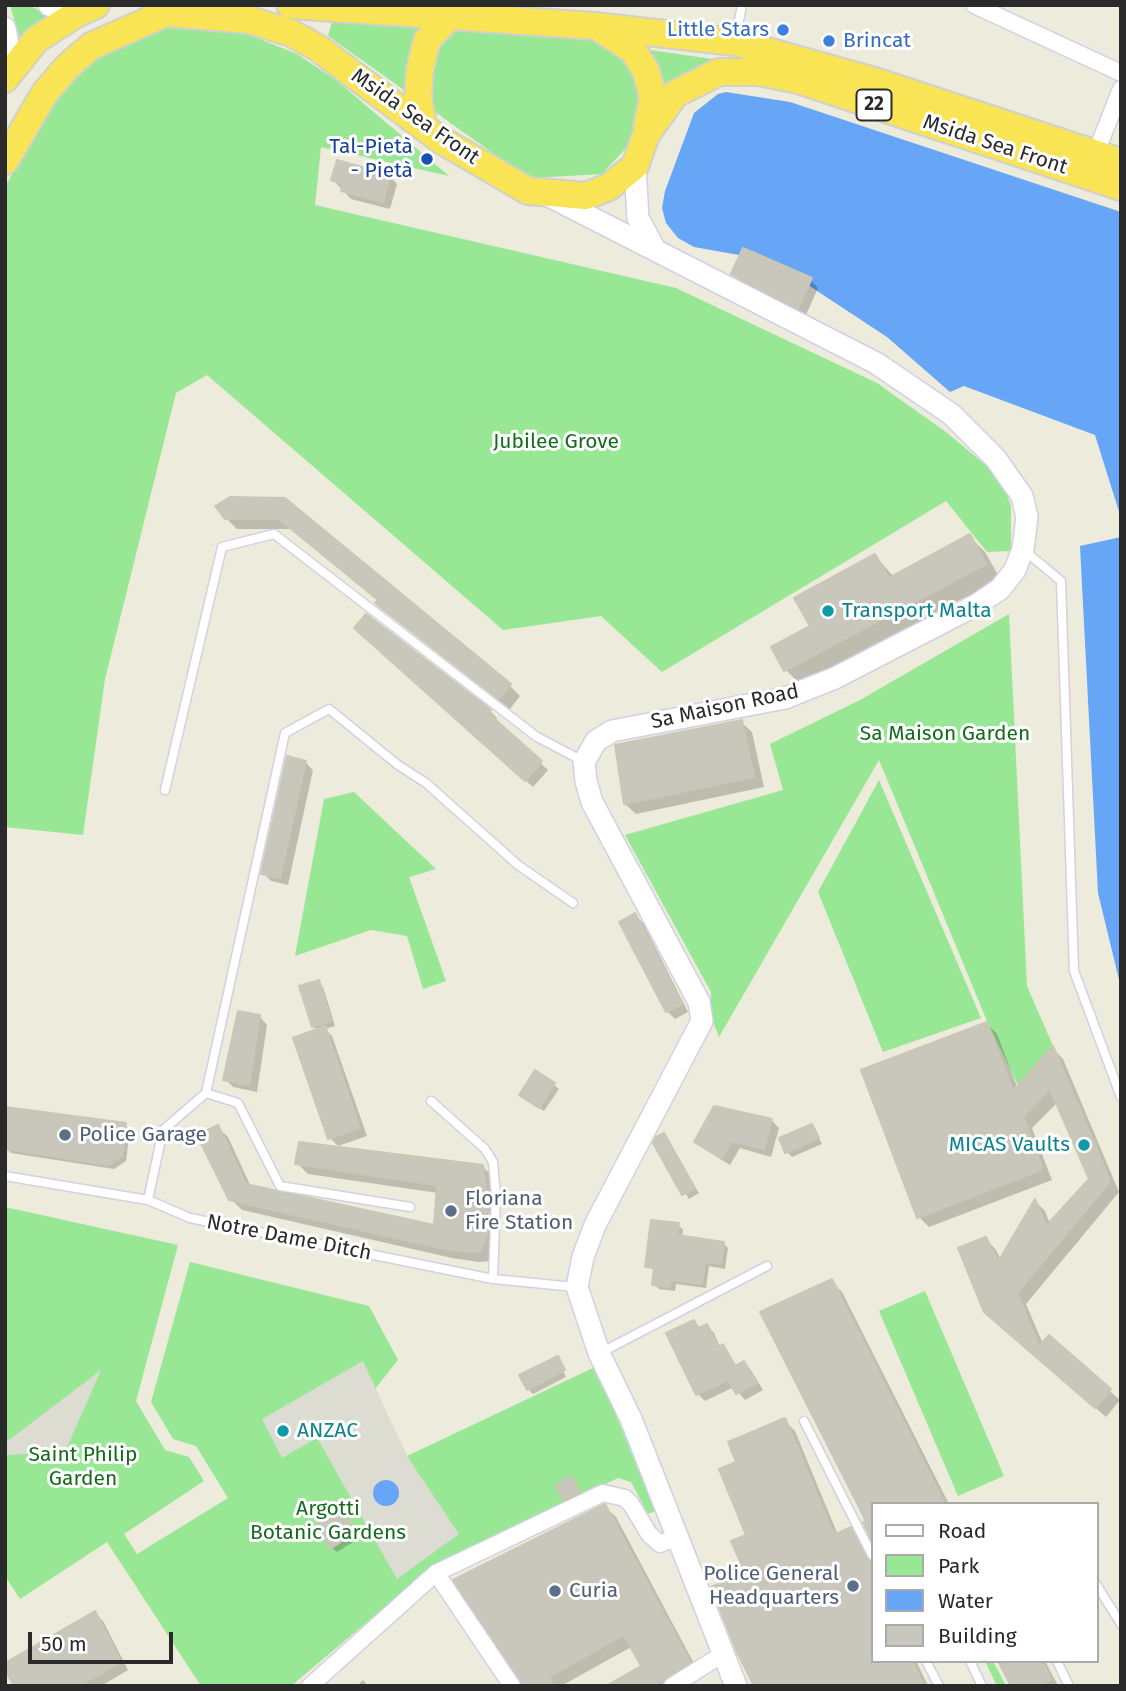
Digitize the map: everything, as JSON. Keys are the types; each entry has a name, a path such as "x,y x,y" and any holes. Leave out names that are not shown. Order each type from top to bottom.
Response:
{"highway":[{"name":"Msida Sea Front","path":"290,5 450,16 489,12 735,42 877,82 1108,159"},
{"path":"9,74 36,40 86,10"},
{"name":"Msida Sea Front","path":"5,161 44,94 67,67 91,46 166,13 250,20 290,33 318,48 441,140 528,191 544,194 586,196 609,187 635,166 646,135 675,94 719,72 758,72 798,80 1121,187"},
{"path":"423,125 418,97 420,69 427,40 450,16"},
{"path":"595,26 633,50 646,71 653,97 646,135"}],"street":[{"path":"49,5 86,10"},
{"path":"974,5 1121,73"},
{"path":"5,29 9,74"},
{"path":"1108,159 1121,89"},
{"path":"635,166 638,218 654,248"},
{"name":"Sa Maison Road","path":"544,194 876,363 951,414 996,459 1022,496 1027,517 1023,549 1015,570 1000,589 978,604 835,678 785,698 612,731 596,741 584,762"},
{"path":"584,762 592,802 699,1002 702,1021 595,1225 583,1257 577,1287 599,1353 631,1419 736,1686"},
{"path":"310,1686 436,1573 603,1493 625,1499 631,1504 649,1534 660,1544 678,1537"},
{"path":"436,1573 512,1686"},
{"path":"672,1686 723,1654"}],"lane":[{"path":"735,42 742,5"},
{"path":"165,789 222,547 274,534 537,737 584,762"},
{"path":"1023,549 1061,581 1074,971 1121,1097"},
{"path":"148,1200 163,1130 206,1093 285,733 329,709 398,765 426,783 518,865 573,903"},
{"path":"206,1093 238,1103 280,1186 410,1207"},
{"path":"430,1101 485,1149 493,1162 496,1197 493,1279"},
{"name":"Notre Dame Ditch","path":"5,1176 148,1200 190,1219 493,1279 577,1287"},
{"path":"599,1353 766,1266"},
{"path":"804,1421 870,1551"},
{"path":"1098,1587 1121,1624"},
{"path":"927,1663 939,1686"},
{"path":"971,1663 982,1686"},
{"path":"1058,1663 1069,1686"}],"green space":[{"path":"10,5 28,5 52,16 22,45"},
{"path":"333,18 604,41 636,76 642,96 639,118 628,146 602,174 533,178 511,166 328,36"},
{"name":"Jubilee Grove","path":"176,19 247,34 297,54 336,80 449,176 321,147 315,205 676,288 877,383 946,432 1000,477 1011,506 1011,551 987,552 946,501 662,672 601,616 503,630 207,375 176,393 105,679 83,835 5,827 5,187 60,92 101,54"},
{"path":"650,50 740,63 699,70 662,87"},
{"name":"Sa Maison Garden","path":"1009,614 1027,986 1053,1046 1018,1085 987,1021 879,760 719,1037 710,1014 711,992 625,835 783,790 770,744 860,700"},
{"path":"879,780 981,1018 883,1052 818,892"},
{"path":"354,792 436,869 409,877 446,981 423,989 407,936 371,930 295,956 324,799"},
{"name":"Argotti Botanic Gardens","path":"5,1207 178,1245 136,1401 165,1450 189,1457 204,1481 124,1534 137,1554 228,1498 196,1446 173,1439 151,1402 190,1262 369,1306 398,1360 375,1389 407,1456 593,1368 616,1415 655,1511 648,1514 631,1482 618,1478 441,1563 291,1686 201,1686 107,1542 20,1599 5,1576"},
{"path":"925,1291 1004,1476 958,1496 879,1311"},
{"path":"986,1663 994,1663 1006,1686 997,1686"}],"shaded area":[{"path":"363,1361 407,1456 459,1534 397,1579 317,1438 282,1458 262,1419"},
{"path":"101,1370 65,1452 5,1455 5,1443"}],"water":[{"path":"726,92 790,102 1121,212 1121,518 1095,435 964,386 950,392 887,337 808,285 811,278 743,248 739,255 694,247 678,238 666,223 662,208 665,191 694,113 718,94"},
{"path":"1121,537 1121,988 1098,893 1080,546"},
{"path":"386,1480 395,1484 399,1493 395,1502 386,1506 377,1502 373,1493 377,1484"}],"building":[{"path":"337,160 390,175 383,202 341,191 343,184 331,180"},
{"path":"743,248 812,278 798,308 731,274"},
{"path":"230,497 285,498 511,684 499,699 375,603 378,600 279,519 225,519 215,506"},
{"name":"Transport Malta","path":"970,534 986,564 784,671 771,647 810,626 794,598 875,554 889,578"},
{"path":"366,614 491,710 488,713 542,761 525,781 354,628"},
{"path":"742,720 754,777 624,804 615,745"},
{"path":"287,756 306,761 280,878 261,874"},
{"path":"635,913 682,1004 666,1012 619,922"},
{"path":"319,980 331,1021 312,1027 299,986"},
{"path":"238,1011 260,1015 249,1085 223,1080"},
{"path":"987,1022 1013,1091 1053,1046 1110,1181 1017,1293 1039,1346 1049,1335 1111,1389 1095,1408 984,1312 958,1248 986,1237 998,1262 1035,1199 1046,1226 1089,1179 1050,1089 1023,1117 1041,1170 917,1218 861,1070"},
{"path":"325,1026 360,1128 328,1139 293,1038"},
{"path":"535,1070 555,1083 539,1108 519,1095"},
{"path":"714,1106 772,1119 764,1149 731,1141 722,1158 694,1142"},
{"name":"Police Garage","path":"5,1107 126,1123 122,1156 109,1165 5,1149"},
{"path":"812,1124 819,1138 785,1153 779,1138"},
{"path":"218,1125 246,1184 434,1225 437,1185 295,1164 299,1142 483,1165 489,1213 488,1230 481,1251 440,1248 229,1200 197,1135"},
{"path":"664,1133 695,1188 682,1195 653,1143 656,1137"},
{"path":"651,1220 679,1223 677,1235 724,1242 721,1264 705,1262 702,1284 671,1280 670,1287 652,1285 654,1268 645,1267"},
{"path":"832,1279 944,1502 870,1502 870,1537 863,1522 866,1521 760,1312"},
{"path":"694,1320 698,1328 707,1324 718,1347 723,1344 735,1366 744,1361 757,1383 736,1394 728,1380 696,1395 666,1333"},
{"path":"558,1356 565,1370 527,1390 519,1375"},
{"path":"785,1418 834,1535 851,1527 866,1558 870,1560 870,1663 913,1663 924,1686 754,1686 711,1587 745,1573 731,1541 746,1535 719,1469 736,1462 728,1442"},
{"path":"571,1476 580,1492 564,1500 555,1485"},
{"name":"Curia","path":"605,1504 690,1662 652,1686 606,1686 641,1666 624,1635 549,1677 554,1686 522,1686 453,1580"},
{"path":"340,1507 356,1532 330,1549 315,1524"},
{"path":"95,1611 121,1662 79,1686 14,1686 5,1670 5,1663"},
{"path":"999,1663 1043,1663 1051,1679 1037,1686 1011,1686"}],"place":[{"name":"Little Stars","path":"783,30"},
{"name":"Brincat","path":"829,41"},
{"name":"Tal-Pietà - Pietà","path":"427,159"},
{"name":"Transport Malta","path":"828,611"},
{"name":"Police Garage","path":"65,1135"},
{"name":"MICAS Vaults","path":"1084,1145"},
{"name":"Floriana Fire Station","path":"451,1211"},
{"name":"ANZAC","path":"283,1431"},
{"name":"Police General Headquarters","path":"853,1586"},
{"name":"Curia","path":"555,1591"}],"park label":[{"name":"Saint Philip Garden","path":"83,1467"}]}
